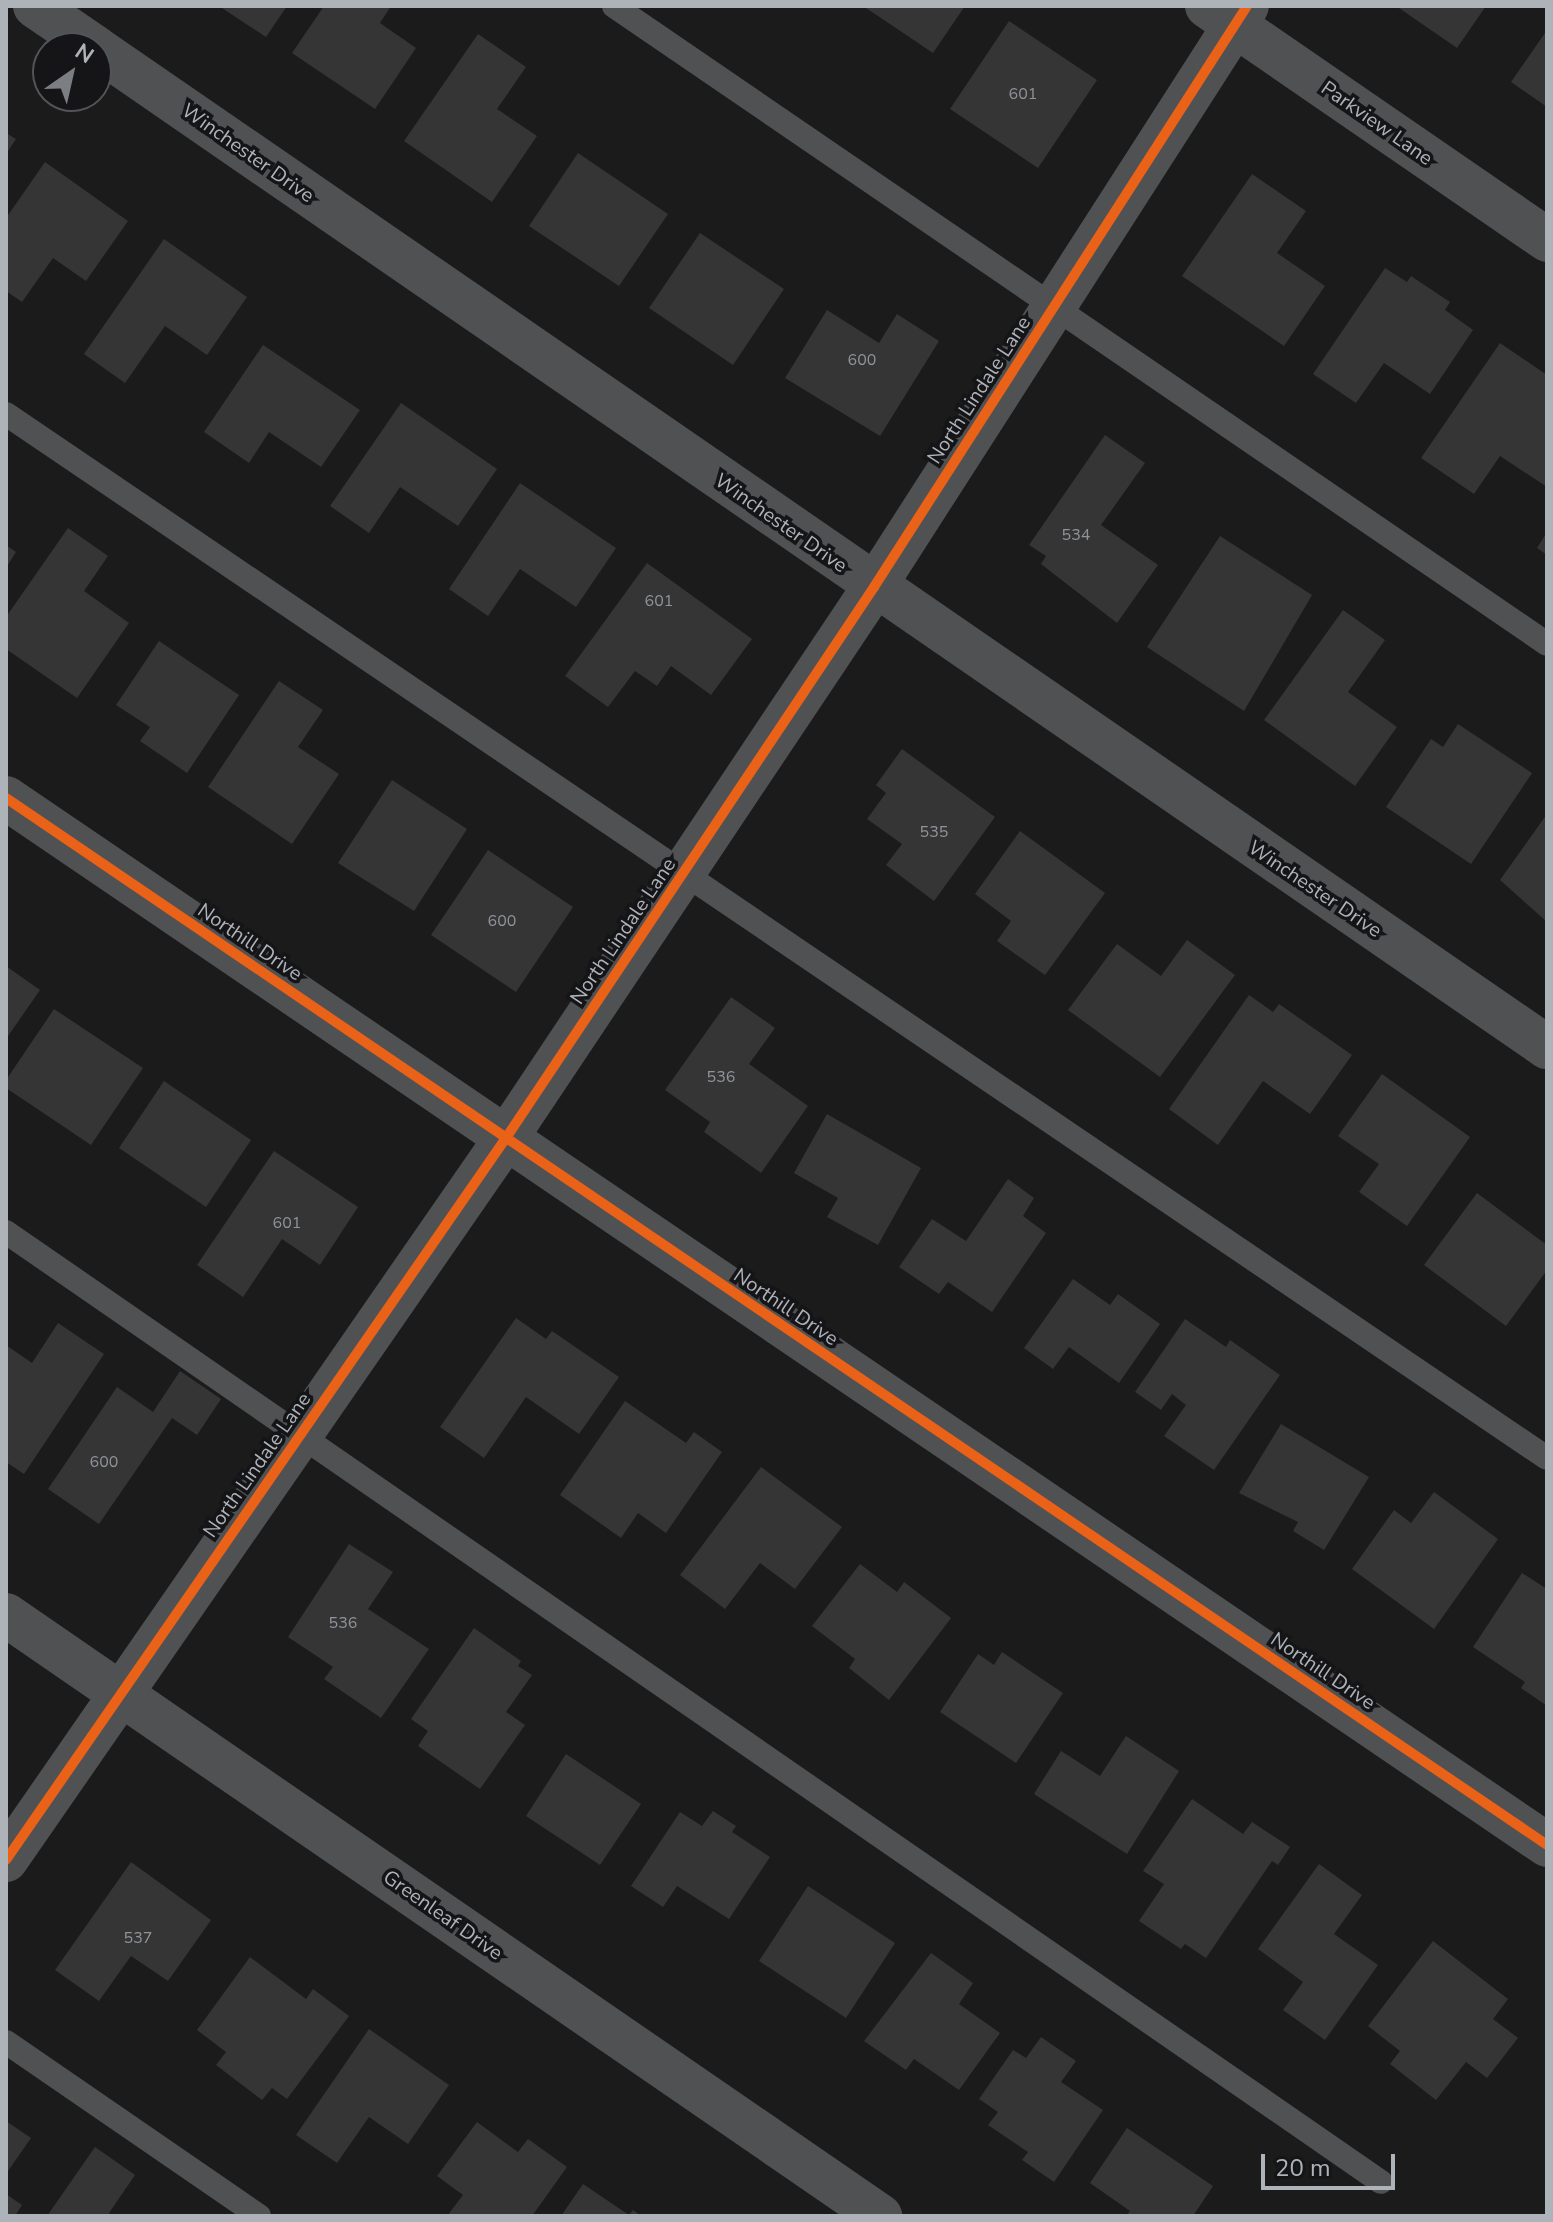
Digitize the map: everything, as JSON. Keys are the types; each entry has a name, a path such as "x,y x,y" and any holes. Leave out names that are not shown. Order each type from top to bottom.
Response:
{"street":[{"name":"Winchester Drive","path":"35,6 73,32"},
{"name":"North Lindale Lane","path":"6,1860 506,1138 874,587 1054,307 1229,12"},
{"name":"Parkview Lane","path":"1229,12 1547,240"},
{"name":"Winchester Drive","path":"112,59 874,587 1547,1047"},
{"name":"Northill Drive","path":"6,798 1547,1845"},
{"name":"Greenleaf Drive","path":"6,1615 880,2216"}],"lane":[{"path":"614,6 1547,644"},
{"path":"6,414 681,876 1547,1458"},
{"path":"6,1232 1381,2182"},
{"path":"6,2042 259,2216"}],"building":[{"path":"219,6 287,6 266,37"},
{"path":"324,6 391,6 380,23 416,48 375,109 292,53"},
{"path":"863,6 965,6 933,53"},
{"path":"1396,6 1486,6 1457,48"},
{"path":"1009,21 1097,80 1038,168 950,109"},
{"path":"1547,30 1547,107 1511,82"},
{"path":"478,34 526,67 497,109 537,136 492,202 404,141"},
{"path":"6,133 16,139 6,154"},
{"path":"578,153 668,214 619,286 529,226"},
{"path":"45,162 128,221 86,281 53,258 22,302 6,291 6,218"},
{"path":"1252,174 1306,211 1277,253 1325,286 1284,346 1182,276"},
{"path":"700,233 784,289 733,365 649,308"},
{"path":"164,239 247,297 207,355 165,326 125,383 84,354"},
{"path":"1385,268 1407,282 1411,276 1450,302 1445,310 1473,330 1430,394 1384,363 1356,403 1313,374"},
{"path":"827,310 879,343 897,314 939,341 880,436 785,378"},
{"path":"1500,343 1547,375 1547,487 1500,456 1474,494 1421,458"},
{"path":"263,345 360,410 321,467 269,432 249,463 204,432"},
{"path":"401,403 497,469 458,526 400,487 369,533 330,506"},
{"path":"1105,435 1145,463 1101,525 1158,565 1117,623 1041,564 1046,556 1029,545"},
{"path":"520,483 616,548 576,607 520,569 488,616 449,589"},
{"path":"68,528 108,556 84,591 129,623 77,698 6,649 6,617"},
{"path":"1547,532 1547,555 1537,548"},
{"path":"1220,536 1312,595 1244,711 1147,647"},
{"path":"6,545 16,552 6,568"},
{"path":"647,563 752,639 711,695 671,666 657,686 635,671 608,707 565,676"},
{"path":"1343,610 1385,640 1348,692 1397,727 1355,786 1264,720"},
{"path":"159,641 239,695 187,773 140,741 150,727 116,705"},
{"path":"279,681 323,710 298,747 339,774 292,844 208,787"},
{"path":"1458,724 1532,773 1471,864 1386,807 1431,739 1443,747"},
{"path":"902,749 995,817 934,901 886,865 902,844 867,819 886,793 876,785"},
{"path":"392,780 467,829 414,911 338,863"},
{"path":"1547,814 1547,922 1500,880"},
{"path":"1020,831 1105,893 1045,975 997,941 1011,921 975,894"},
{"path":"488,850 573,907 516,992 431,935"},
{"path":"1187,940 1235,975 1160,1077 1068,1010 1117,944 1161,976"},
{"path":"6,966 40,990 6,1039"},
{"path":"1249,995 1273,1012 1279,1004 1352,1055 1310,1114 1263,1081 1218,1145 1169,1109"},
{"path":"731,997 775,1028 749,1064 808,1106 761,1173 704,1132 710,1122 665,1090"},
{"path":"54,1009 143,1068 91,1145 6,1088 6,1080"},
{"path":"1382,1074 1470,1137 1407,1226 1359,1192 1379,1164 1338,1136"},
{"path":"164,1081 251,1140 206,1207 119,1148"},
{"path":"827,1114 921,1168 878,1245 827,1217 838,1198 794,1173"},
{"path":"274,1151 358,1207 320,1265 282,1239 243,1297 197,1265"},
{"path":"1008,1179 1034,1198 1023,1216 1046,1233 992,1312 948,1282 939,1294 899,1267 932,1219 966,1241"},
{"path":"1477,1193 1547,1245 1547,1270 1506,1326 1424,1265"},
{"path":"1073,1279 1110,1305 1118,1294 1160,1324 1119,1383 1069,1347 1053,1369 1024,1348"},
{"path":"516,1318 546,1339 552,1331 619,1377 579,1434 526,1397 484,1458 440,1427"},
{"path":"1185,1319 1226,1347 1230,1340 1280,1375 1214,1470 1164,1436 1186,1405 1172,1394 1161,1410 1135,1392"},
{"path":"58,1323 104,1354 24,1474 6,1462 6,1345 32,1363"},
{"path":"180,1371 221,1399 197,1435 172,1418 99,1524 48,1489 117,1387 153,1412"},
{"path":"625,1401 686,1443 694,1432 722,1452 666,1533 638,1513 621,1538 560,1495"},
{"path":"1281,1424 1369,1477 1324,1550 1293,1531 1298,1522 1239,1493"},
{"path":"761,1467 842,1527 795,1589 760,1563 725,1609 680,1575"},
{"path":"1434,1492 1498,1539 1434,1629 1352,1569 1394,1510 1411,1523"},
{"path":"349,1544 393,1572 368,1609 429,1649 381,1718 324,1679 333,1667 288,1637"},
{"path":"860,1564 897,1592 904,1582 951,1618 889,1700 849,1668 855,1659 812,1626"},
{"path":"1522,1573 1547,1589 1547,1706 1521,1688 1525,1682 1473,1647"},
{"path":"474,1628 521,1661 518,1666 532,1675 506,1712 525,1725 480,1789 418,1746 428,1731 411,1719"},
{"path":"1002,1652 1063,1693 1016,1763 940,1712 978,1654 994,1665"},
{"path":"1126,1736 1179,1771 1127,1854 1034,1794 1061,1751 1100,1776"},
{"path":"566,1754 641,1804 600,1865 526,1816"},
{"path":"1192,1799 1243,1834 1252,1822 1290,1847 1278,1865 1272,1861 1206,1958 1185,1944 1181,1949 1139,1921 1164,1884 1143,1871"},
{"path":"713,1811 736,1826 732,1832 770,1857 729,1919 677,1886 663,1907 631,1886 680,1812 702,1826"},
{"path":"131,1862 211,1920 168,1981 131,1956 99,2001 55,1970"},
{"path":"1319,1864 1362,1895 1334,1934 1378,1965 1325,2040 1283,2010 1303,1982 1258,1949"},
{"path":"808,1886 895,1943 846,2018 759,1961"},
{"path":"1433,1941 1508,1999 1493,2019 1518,2038 1487,2078 1466,2062 1436,2100 1390,2064 1400,2051 1368,2026"},
{"path":"931,1953 973,1983 959,2004 1000,2033 959,2090 914,2059 906,2070 864,2041"},
{"path":"250,1957 306,1999 313,1989 349,2016 287,2099 272,2088 262,2100 216,2065 226,2052 197,2030"},
{"path":"369,2029 449,2085 408,2144 369,2117 337,2163 296,2135"},
{"path":"1041,2037 1076,2061 1061,2082 1103,2110 1054,2182 1022,2160 1028,2152 988,2125 998,2112 979,2099 1013,2050 1026,2058"},
{"path":"6,2121 31,2138 6,2174"},
{"path":"477,2122 518,2152 528,2139 567,2167 532,2216 447,2216 463,2195 437,2176"},
{"path":"1127,2128 1213,2186 1193,2216 1126,2216 1130,2211 1090,2183"},
{"path":"95,2147 135,2175 109,2213 112,2216 47,2216"},
{"path":"583,2184 629,2215 633,2210 641,2216 561,2216"},
{"path":"6,2194 22,2205 15,2216 6,2216"}],"cycle path":[{"path":"6,1860 506,1138 874,587 1247,6"},
{"path":"6,798 1547,1845"}]}
